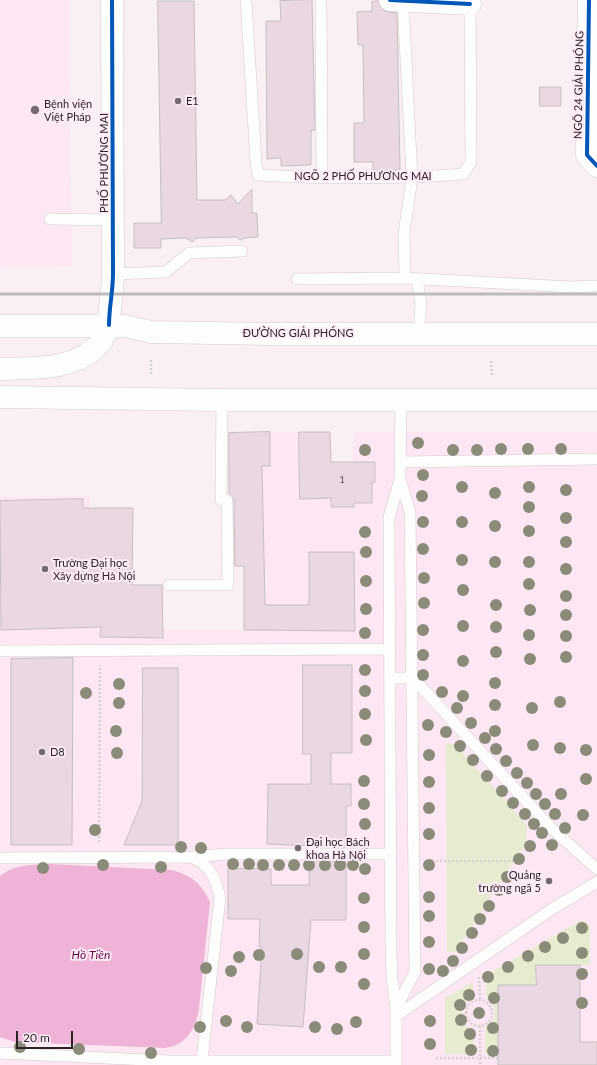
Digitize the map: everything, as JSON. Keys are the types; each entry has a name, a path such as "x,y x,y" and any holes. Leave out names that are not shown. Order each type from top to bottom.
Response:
{"main road":[{"name":"PHỐ PHƯƠNG MAI","path":"109,325 109,304 113,293 112,0"},
{"name":"NGÕ 2 PHỐ PHƯƠNG MAI","path":"397,0 470,4"},
{"name":"NGÕ 24 GIẢI PHÓNG","path":"589,0 587,155 597,166"},
{"name":"ĐƯỜNG GIẢI PHÓNG","path":"0,326 109,325 125,326 151,332 597,334"},
{"path":"0,369 44,368 70,363 87,353 101,342 109,325"},
{"path":"0,397 222,400 597,400"}],"lane":[{"name":"NGÕ 2 PHỐ PHƯƠNG MAI","path":"246,0 258,175 322,178 412,178 463,174 471,162 470,4"},
{"path":"321,0 322,178"},
{"path":"397,0 412,178 404,233 405,278"},
{"path":"50,219 113,220"},
{"path":"113,274 166,272 189,253 242,251"},
{"path":"417,278 421,303 419,334"},
{"path":"297,279 417,278 571,287 597,286"},
{"path":"169,585 228,585 227,500 221,500 222,400"},
{"path":"0,1053 169,1061 202,1060 396,1063 396,1012 392,978 389,517 400,479 401,400"},
{"path":"400,462 597,460"},
{"path":"396,1012 414,972 413,678 410,512 400,479"},
{"path":"0,651 390,649"},
{"path":"390,678 413,678 551,828 597,869"},
{"path":"0,858 191,857 227,854 391,854"},
{"path":"191,857 207,866 214,876 220,898 202,1060"},
{"path":"396,1012 545,914 597,882"}],"path":[{"path":"151,360 151,375"},
{"path":"491,361 492,375"},
{"path":"100,650 100,858"},
{"path":"414,861 524,861"},
{"path":"479,972 480,1000"},
{"path":"480,1000 484,1001 490,1007 492,1015 488,1022 480,1026 469,1021 466,1013 468,1005 480,1000"},
{"path":"480,1026 480,1065"},
{"path":"436,1058 498,1058"}],"shaded area":[{"name":"Bệnh viện Việt Pháp","path":"0,0 69,0 72,267 0,268"},
{"name":"Đại học Bách khoa Hà Nội","path":"330,432 331,462 353,462 353,432 597,432 597,1065 0,1065 0,497 89,496 90,508 133,508 132,584 163,585 163,629 244,630 244,566 230,566 229,433"}],"green space":[{"path":"446,744 454,744 527,825 526,843 455,952 447,952"},
{"path":"580,921 585,921 590,926 590,965 536,965 536,985 498,985 498,1054 485,1054 485,1027 491,1024 495,1017 494,1006 486,998 486,975"},
{"path":"473,982 473,996 466,1002 462,1010 462,1014 464,1023 467,1027 473,1030 474,1054 445,1054 445,998"}],"water":[{"name":"Hồ Tiền","path":"50,864 171,870 190,877 207,895 210,902 198,1015 193,1029 185,1039 173,1046 165,1048 15,1042 0,1037 0,876 17,867"}],"building":[{"path":"312,0 315,130 311,130 311,165 281,166 281,158 267,159 266,21 281,21 280,1"},
{"name":"E1","path":"158,1 194,1 197,200 225,200 231,195 238,204 252,189 252,213 257,213 258,237 240,240 236,237 197,238 192,242 186,238 161,239 161,248 134,248 134,223 161,223"},
{"path":"378,1 384,11 397,13 400,170 373,171 373,162 354,162 354,123 364,123 363,45 358,45 357,12 372,11 372,2"},
{"path":"540,87 561,87 561,106 540,106"},
{"path":"270,432 270,466 262,466 265,605 309,605 309,552 354,552 355,631 244,630 244,566 235,566 234,500 229,494 229,433"},
{"path":"299,432 330,432 331,462 375,462 375,482 372,482 372,503 354,503 354,507 331,507 331,498 300,499"},
{"name":"Trường Đại học Xây dựng Hà Nội","path":"83,499 83,508 133,508 132,585 162,585 163,638 100,637 101,627 1,630 0,501"},
{"name":"D8","path":"73,658 72,845 11,845 11,659"},
{"path":"303,665 352,665 352,753 331,753 331,784 351,784 351,806 346,806 346,847 267,844 268,784 311,784 311,754 303,754"},
{"path":"143,668 178,668 178,845 124,845 142,801"},
{"path":"309,861 346,861 346,920 311,920 303,1027 257,1024 262,947 259,947 260,919 228,919 228,868 271,869 271,885 309,885"},
{"path":"536,965 580,965 580,1042 597,1042 597,1065 498,1065 498,985 536,985"}],"railway":[{"path":"0,294 597,294"}],"cycle path":[{"path":"109,325 113,274 112,0"},
{"path":"390,0 470,4"},
{"path":"589,0 587,155 597,166"}],"place":[{"name":"E1","path":"178,101"},
{"name":"Bệnh viện Việt Pháp","path":"35,110"},
{"name":"Trường Đại học Xây dựng Hà Nội","path":"45,569"},
{"name":"D8","path":"42,752"},
{"name":"Đại học Bách khoa Hà Nội","path":"298,848"},
{"name":"Quảng trường ngã 5","path":"549,881"}]}
